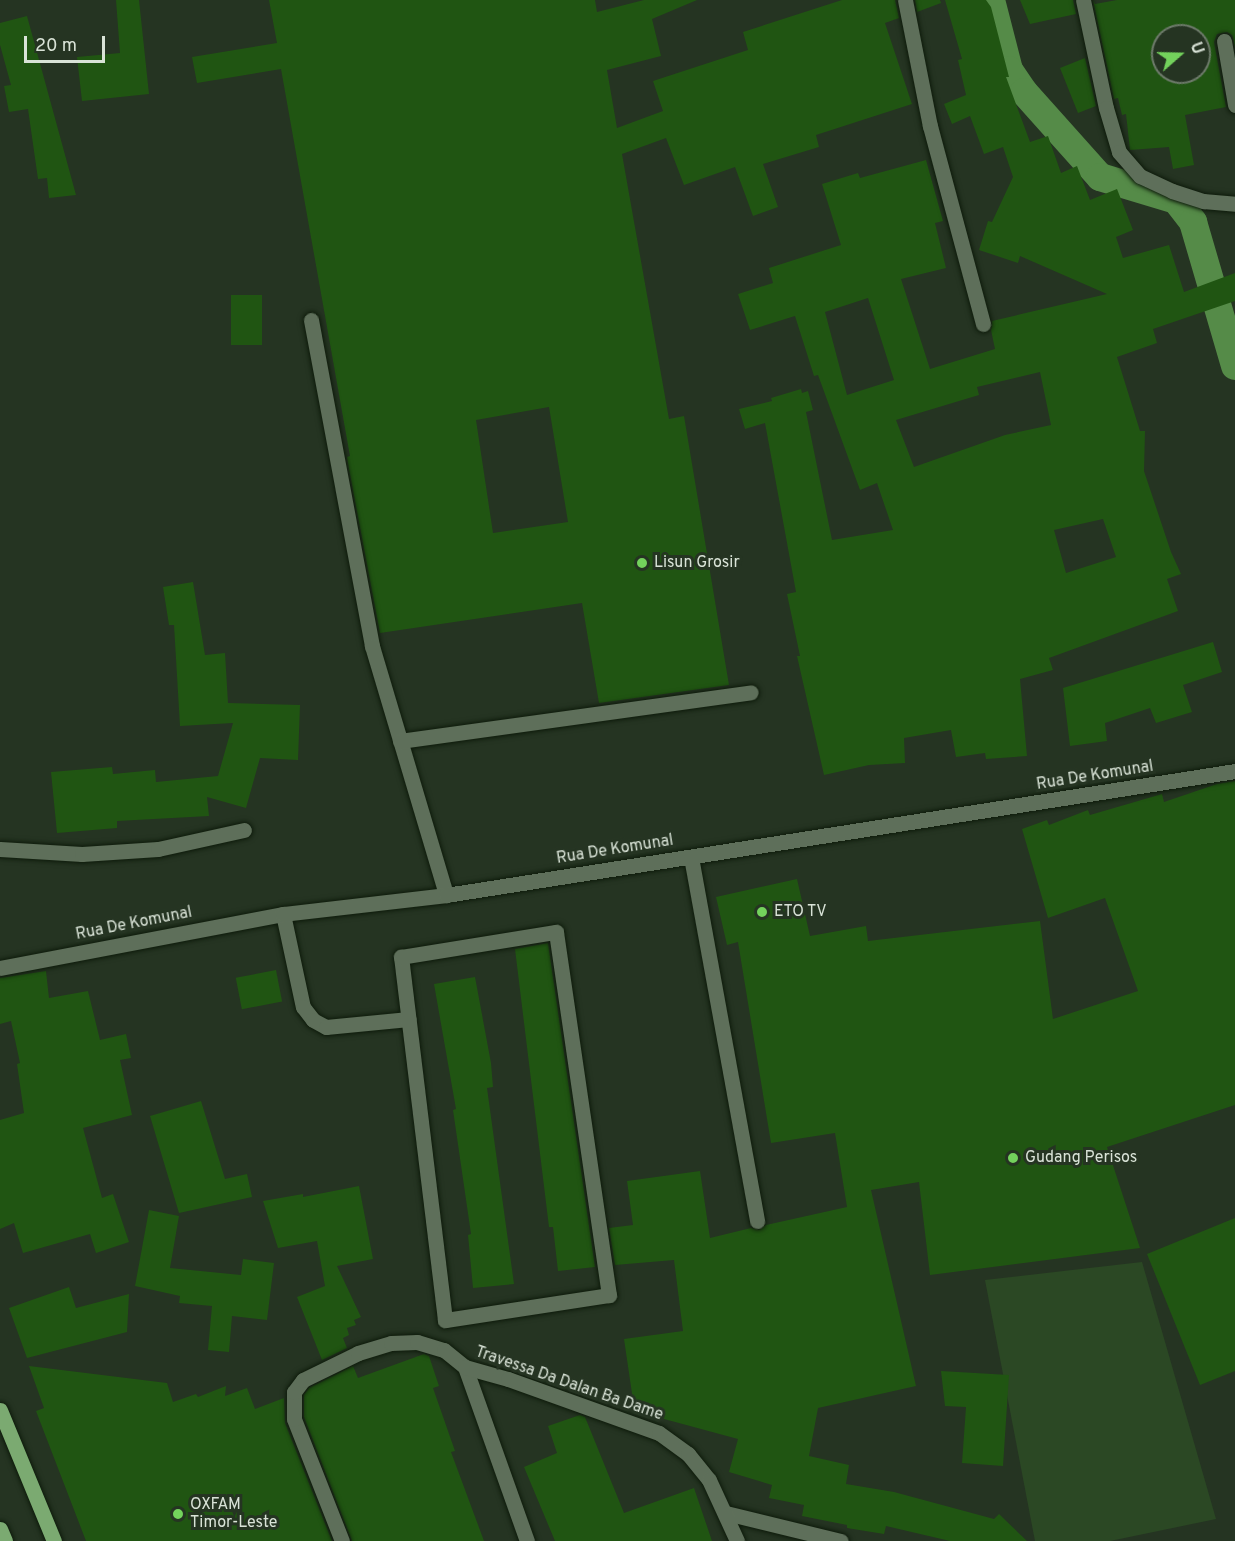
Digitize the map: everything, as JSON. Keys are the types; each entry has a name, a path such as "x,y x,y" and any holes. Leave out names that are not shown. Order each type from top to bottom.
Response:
{"main road":[{"path":"0,1410 54,1541"},
{"path":"0,1529 5,1541"}],"street":[{"path":"905,0 930,126 983,324"},
{"path":"1083,0 1106,108 1119,152 1140,176 1172,191 1203,201 1235,204"},
{"path":"1224,41 1235,105"},
{"path":"311,320 372,646 446,895"},
{"path":"400,741 751,692"},
{"name":"Rua De Komunal","path":"0,968 283,914 446,895 1235,771"},
{"path":"0,849 82,854 158,849 243,830"},
{"path":"691,857 757,1221"},
{"path":"283,914 303,1007 313,1020 326,1027 409,1019"},
{"path":"556,932 609,1294 445,1320 409,1019 401,957 556,932"},
{"name":"Travessa Da Dalan Ba Dame","path":"342,1541 294,1419 294,1392 303,1380 358,1353 391,1343 417,1342 444,1350 465,1367 508,1379 659,1433 688,1454 709,1480 726,1512 737,1541"},
{"path":"465,1367 527,1541"},
{"path":"726,1512 841,1541"}],"green space":[{"path":"1142,1262 1216,1519 1110,1541 1035,1541 985,1280"}],"building":[{"path":"116,0 139,0 149,94 82,101 77,57 120,53"},
{"path":"269,0 595,0 597,12 644,0 697,0 652,19 661,56 607,70 617,128 663,111 653,81 748,50 743,32 842,0 895,0 899,18 885,23 912,104 816,135 819,147 763,164 778,207 753,216 735,167 684,185 666,138 622,154 669,419 684,416 729,685 599,703 582,603 380,633 349,469 347,457 350,456 281,69 197,83 192,57 277,43","holes":["549,407 568,522 493,533 476,420"]},
{"path":"915,0 940,0 941,3 917,12"},
{"path":"945,0 986,0 991,7 1009,77 1006,77 1030,142 1048,136 1061,173 1077,166 1090,200 1117,189 1133,230 1116,237 1123,258 1169,245 1184,292 1235,273 1235,301 1153,329 1157,343 1117,357 1140,431 1145,431 1144,471 1171,552 1181,574 1167,579 1178,611 1049,658 1053,670 1020,679 1027,756 986,759 985,753 956,757 951,730 904,738 905,763 869,765 824,775 797,656 800,656 787,594 796,592 765,423 745,429 739,409 772,401 771,398 801,389 802,393 808,391 813,410 806,412 832,540 893,530 877,483 860,490 818,375 814,376 795,316 750,330 738,294 773,283 769,268 841,245 822,184 858,173 860,178 926,160 943,221 935,223 946,268 901,279 930,369 995,349 991,330 992,321 1107,294 1020,256 1018,263 979,250 988,221 992,222 1013,177 1003,147 984,154 970,116 952,124 944,104 966,95 958,60 962,59","holes":["868,298 894,380 847,395 825,312","1040,372 1051,425 1005,435 914,467 896,420 979,395 977,387","1103,519 1116,557 1066,573 1054,530"]},
{"path":"1020,0 1073,0 1076,14 1030,24"},
{"path":"1093,0 1095,4 1117,0 1235,0 1235,47 1232,35 1227,32 1217,34 1214,42 1226,107 1185,115 1194,165 1173,169 1169,147 1130,150 1126,114 1122,115 1118,98 1114,99"},
{"path":"27,16 76,195 49,198 47,178 38,179 28,109 9,112 4,86 11,85 0,45 0,23"},
{"path":"1085,58 1096,106 1078,113 1060,68"},
{"path":"231,295 262,295 262,345 231,345"},
{"path":"193,582 205,655 225,653 228,703 300,705 298,760 260,758 246,808 207,797 209,816 117,821 117,828 57,833 51,772 112,767 113,774 155,770 156,782 218,776 233,723 180,726 174,625 169,625 163,587"},
{"path":"1213,642 1222,672 1183,685 1192,712 1156,723 1150,708 1105,723 1107,741 1070,746 1063,688"},
{"path":"1235,781 1235,1105 1107,1147 1140,1248 930,1275 919,1182 871,1190 916,1386 818,1408 809,1456 849,1465 846,1484 894,1492 994,1519 999,1514 1027,1541 950,1541 886,1526 884,1534 847,1528 847,1525 802,1516 804,1505 769,1498 772,1485 729,1472 738,1439 653,1416 654,1412 634,1407 624,1339 683,1331 674,1260 615,1265 609,1228 633,1225 627,1181 700,1171 710,1238 751,1228 759,1230 766,1225 847,1207 835,1133 771,1143 738,942 727,945 716,897 797,879 810,936 866,926 868,941 1040,921 1053,1019 1138,991 1105,898 1048,918 1022,829 1047,820 1049,825 1088,810 1090,815 1162,794 1164,802 1217,784"},
{"path":"548,943 595,1267 558,1271 553,1227 549,1227 515,949"},
{"path":"276,970 282,1001 242,1009 236,978"},
{"path":"46,971 49,998 88,991 100,1040 126,1034 131,1058 120,1060 132,1115 83,1128 102,1198 113,1194 129,1242 96,1253 90,1234 23,1253 14,1223 0,1229 0,1120 24,1113 17,1064 20,1063 11,1021 0,1024 0,978"},
{"path":"475,977 491,1063 493,1087 487,1088 514,1284 473,1288 468,1235 471,1234 453,1110 456,1109 434,984"},
{"path":"201,1101 225,1179 247,1174 252,1197 179,1213 150,1116"},
{"path":"359,1186 373,1259 337,1266 361,1317 354,1320 356,1325 347,1328 349,1335 343,1338 347,1348 322,1360 297,1297 325,1286 317,1241 278,1248 263,1201 303,1194 303,1197"},
{"path":"149,1210 179,1216 170,1268 241,1275 243,1259 274,1263 267,1320 232,1316 229,1352 208,1350 212,1306 179,1303 180,1296 135,1286"},
{"path":"1235,1218 1235,1371 1200,1385 1147,1254"},
{"path":"69,1287 76,1308 129,1294 127,1332 27,1358 9,1308"},
{"path":"424,1354 429,1356 439,1386 433,1388 455,1451 451,1452 484,1541 352,1541 304,1417 304,1395 309,1388 353,1366 358,1378"},
{"path":"29,1366 167,1383 173,1402 196,1394 198,1397 226,1386 225,1396 247,1388 255,1409 284,1398 285,1423 332,1541 86,1541 36,1411 44,1408"},
{"path":"941,1371 1009,1375 1003,1466 962,1463 966,1407 945,1406"},
{"path":"580,1415 585,1417 624,1513 694,1488 712,1541 555,1541 524,1467 557,1453 548,1426"}],"waterway":[{"path":"991,0 1009,70 1024,92 1100,177 1176,200 1193,222 1235,366"}],"place":[{"name":"Lisun Grosir","path":"642,563"},
{"name":"ETO TV","path":"762,912"},
{"name":"Gudang Perisos","path":"1013,1158"},
{"name":"OXFAM Timor-Leste","path":"178,1514"}]}
